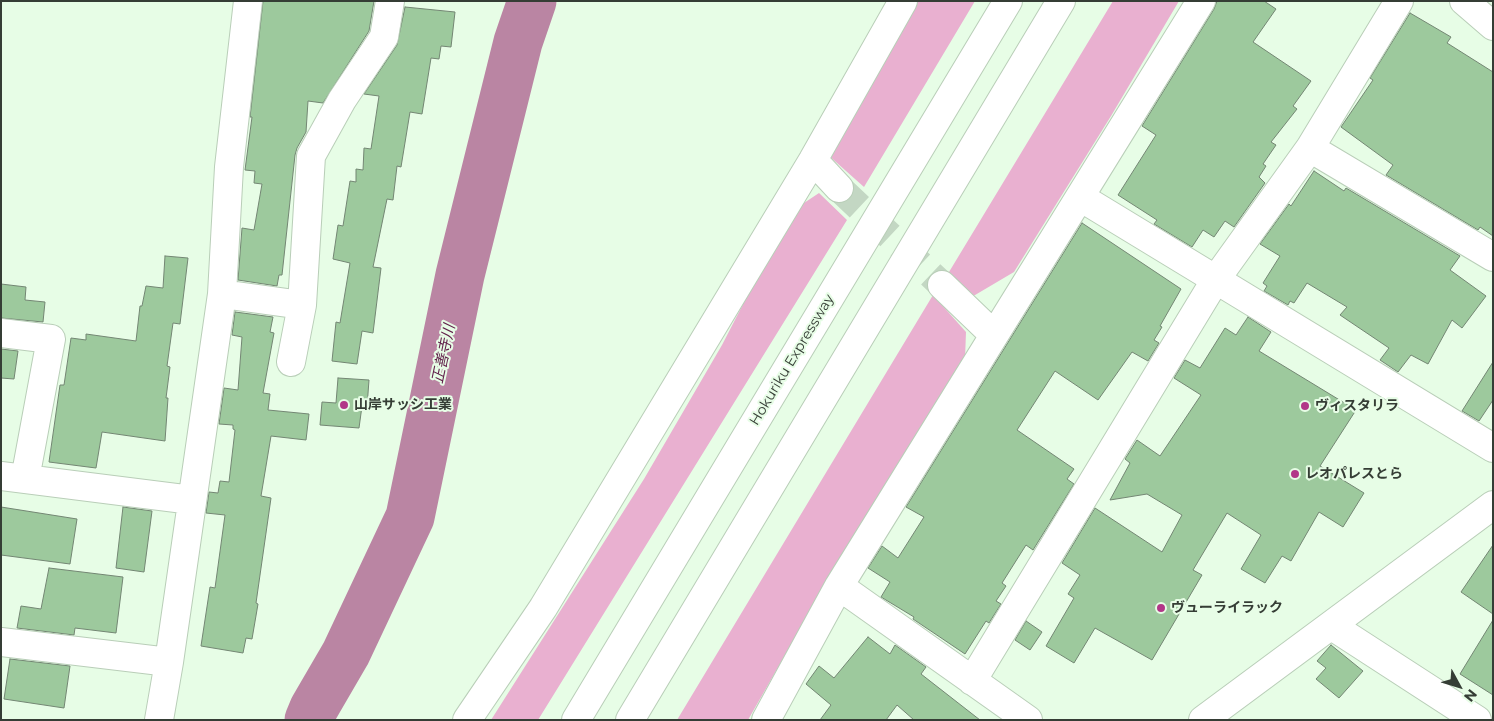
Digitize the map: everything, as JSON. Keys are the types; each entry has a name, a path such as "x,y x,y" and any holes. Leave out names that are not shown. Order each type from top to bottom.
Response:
{"main road":[{"path":"159,720 222,294 229,166 248,1"},
{"path":"292,362 302,305 311,156 342,100 384,37 390,1"},
{"path":"467,720 543,608 813,160 903,1"},
{"name":"Hokuriku Expressway","path":"576,720 1008,1"},
{"path":"630,720 1062,1"},
{"path":"766,720 839,586 1200,1"},
{"path":"972,681 1216,279 1310,148 1399,1"},
{"path":"1464,1 1493,26"},
{"path":"1310,148 1493,257"},
{"path":"813,160 839,188"},
{"path":"1080,197 1493,448"},
{"path":"942,285 994,335"},
{"path":"222,294 302,305"},
{"path":"1,333 50,339 13,478 192,500"},
{"path":"1203,720 1493,505"},
{"path":"839,586 1028,720"},
{"path":"1332,626 1477,720"},
{"path":"1,642 169,662"}],"shaded area":[{"path":"906,1 975,1 864,187 828,155"},
{"path":"1113,1 1179,1 1111,116 1014,272 970,298 949,272"},
{"path":"819,193 847,220 538,720 491,720 644,479 722,345 784,225 801,205"},
{"path":"933,295 966,332 965,359 813,606 748,720 677,720"}],"building":[{"path":"263,1 374,1 369,31 323,103 308,101 306,132 295,155 282,275 279,275 277,286 238,280 242,228 254,230 262,184 254,183 255,171 245,170"},
{"path":"1217,1 1264,1 1276,9 1253,42 1311,81 1293,106 1297,109 1271,142 1276,145 1263,164 1266,166 1259,177 1265,183 1234,227 1225,221 1214,237 1203,230 1192,247 1154,224 1157,220 1118,195 1156,135 1142,126 1214,9"},
{"path":"405,7 455,12 451,47 441,46 439,59 431,58 422,114 410,112 401,167 397,166 393,200 387,199 373,267 381,268 373,333 362,331 357,364 332,361 336,322 340,323 350,263 333,259 338,225 343,226 350,181 356,182 356,169 363,170 364,148 371,149 379,96 364,94 397,45"},
{"path":"1410,13 1451,37 1447,43 1493,72 1493,236 1480,227 1478,230 1386,175 1393,165 1341,127 1373,80 1370,78"},
{"path":"1314,171 1344,191 1346,188 1460,256 1450,270 1486,296 1462,328 1452,320 1428,364 1411,355 1398,372 1380,360 1389,348 1340,315 1347,307 1307,283 1294,303 1290,301 1288,305 1264,291 1267,286 1263,283 1280,256 1260,244 1289,204 1291,206"},
{"path":"1082,223 1181,289 1160,326 1162,327 1154,340 1159,343 1148,361 1132,352 1098,400 1055,371 1017,430 1074,469 1067,479 1074,484 1033,550 1026,545 1002,583 1006,586 996,601 1001,604 989,623 986,621 965,654 913,619 914,617 881,597 890,582 868,568 882,546 898,558 924,517 906,507"},
{"path":"165,256 188,258 180,324 173,323 167,366 170,367 166,398 168,398 165,441 102,432 96,468 49,462 60,385 64,385 71,338 86,340 86,334 136,341 140,306 142,306 146,286 163,288"},
{"path":"1,284 26,287 25,300 45,302 43,322 1,318"},
{"path":"235,312 273,317 270,332 274,333 263,393 270,394 268,410 309,414 306,440 271,436 261,496 271,498 256,603 258,604 252,639 246,638 243,653 201,646 210,587 215,588 225,515 206,513 209,492 218,493 220,481 229,482 235,430 233,425 219,424 224,388 238,390 242,337 232,335"},
{"path":"1248,317 1271,332 1259,351 1356,410 1320,466 1364,493 1343,527 1319,512 1291,561 1282,556 1265,583 1241,569 1261,535 1227,513 1193,570 1202,575 1152,660 1095,628 1074,663 1046,646 1074,598 1068,594 1080,575 1062,563 1095,508 1162,552 1182,515 1147,494 1110,500 1130,463 1125,459 1137,440 1160,456 1201,395 1174,378 1185,360 1200,368 1225,328 1236,335"},
{"path":"1,349 18,351 14,379 1,378"},
{"path":"1493,362 1493,400 1479,421 1462,411"},
{"name":"山岸サッシ工業","path":"338,378 369,380 367,407 362,406 359,428 320,425 322,402 336,403"},
{"path":"1,507 77,519 70,564 1,555"},
{"path":"123,507 152,511 144,572 116,568"},
{"path":"1493,545 1493,614 1461,592"},
{"path":"49,568 123,577 116,633 75,628 74,635 17,628 21,606 41,609"},
{"path":"1493,620 1493,695 1460,674"},
{"path":"1026,621 1042,632 1030,650 1015,640"},
{"path":"868,637 890,654 895,645 926,667 921,674 980,720 914,720 897,705 886,720 820,720 831,705 806,684 819,666 834,678"},
{"path":"1331,645 1363,671 1339,698 1316,679 1326,668 1317,661"},
{"path":"10,659 70,666 64,708 4,699"}],"waterway":[{"name":"正善寺川","path":"309,720 346,653 410,517 460,275 518,42 532,1"}],"tunnel":[{"path":"839,188 942,285"}],"place":[{"name":"山岸サッシ工業","path":"344,405"},
{"name":"ヴィスタリラ","path":"1305,406"},
{"name":"レオパレスとら","path":"1295,474"},
{"name":"ヴューライラック","path":"1161,608"}]}
